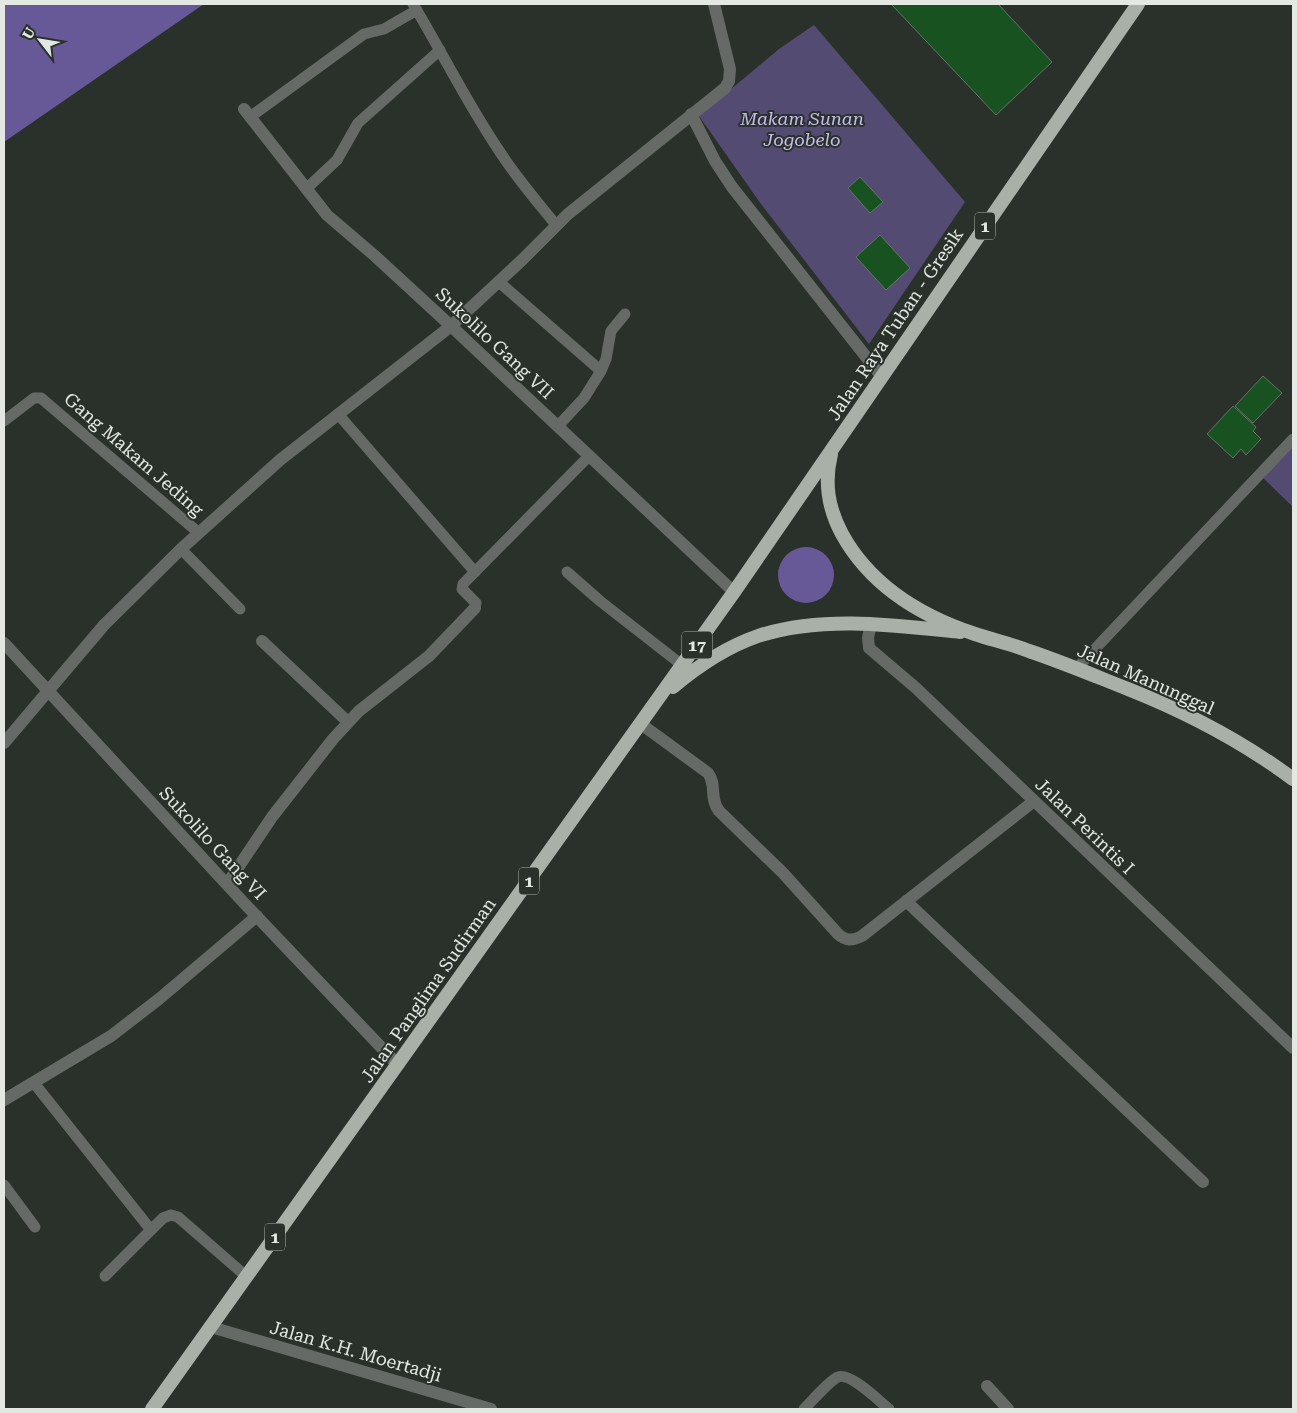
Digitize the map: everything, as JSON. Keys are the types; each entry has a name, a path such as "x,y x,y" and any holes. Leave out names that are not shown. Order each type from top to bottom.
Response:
{"highway":[{"name":"Jalan Raya Tuban - Gresik","path":"734,592 1138,4"},
{"name":"Jalan Manunggal","path":"833,449 828,466 827,481 830,507 834,520 855,555 879,582 895,594 920,609 973,633 1077,668 1208,726 1258,755 1293,779"},
{"name":"Jalan Panglima Sudirman","path":"152,1409 734,592"},
{"name":"Jalan Manunggal","path":"660,698 717,655 758,636 777,631 806,627 871,624 973,633"}],"street":[{"path":"4,743 123,605 198,533 280,460 451,326 500,282 556,225 622,169 725,88 730,75 729,62 714,4"},
{"name":"Sukolilo Gang VII","path":"247,113 327,215 376,256 734,592"},
{"path":"692,114 715,160 732,188 882,377"},
{"path":"227,884 256,839 295,785 348,722 428,656 475,608"},
{"name":"Jalan Perintis I","path":"871,624 868,644 873,652 916,688 1293,1048"},
{"path":"262,642 348,722"},
{"name":"Sukolilo Gang VI","path":"4,643 398,1065"},
{"path":"641,724 708,773 712,778 713,801 719,811 783,873 842,938 852,940 862,936 1034,801"},
{"path":"906,901 1203,1182"},
{"path":"4,1100 88,1051 118,1031 257,916"},
{"name":"Jalan K.H. Moertadji","path":"211,1327 491,1409"},
{"path":"987,1386 1008,1409"}],"lane":[{"path":"247,113 364,34 384,30 415,7 498,150 519,180 556,225"},
{"path":"306,189 337,160 358,123 440,50"},
{"path":"500,282 601,371"},
{"path":"558,426 584,398 601,371 606,359 609,336 615,325 625,314"},
{"name":"Gang Makam Jeding","path":"4,421 34,398 41,398 198,533"},
{"path":"338,414 474,572"},
{"path":"1077,668 1293,439"},
{"path":"475,608 477,604 462,587 474,572 590,456"},
{"path":"181,549 240,609"},
{"path":"567,572 600,601 682,665"},
{"path":"34,1083 151,1230"},
{"path":"4,1185 35,1227"},
{"path":"105,1276 166,1216 175,1216 247,1277"},
{"path":"804,1409 834,1379 840,1376 850,1378 889,1409"}],"green space":[{"name":"Makam Sunan Jogobelo","path":"814,25 965,202 869,344 761,204 699,116 779,49"},
{"path":"1293,436 1293,507 1258,473"}],"shaded area":[{"path":"4,4 204,4 4,142"},
{"path":"801,547 811,547 826,555 832,564 834,575 832,586 826,595 811,603 801,603 790,598 783,591 778,580 778,570 783,559 790,552"}],"building":[{"path":"891,4 998,4 1052,62 996,115"},
{"path":"860,177 883,202 870,213 848,188"},
{"path":"880,235 910,268 886,290 856,257"},
{"path":"1263,376 1282,393 1253,423 1235,406"},
{"path":"1233,406 1256,427 1253,431 1261,439 1246,455 1241,449 1233,458 1207,434"}]}
